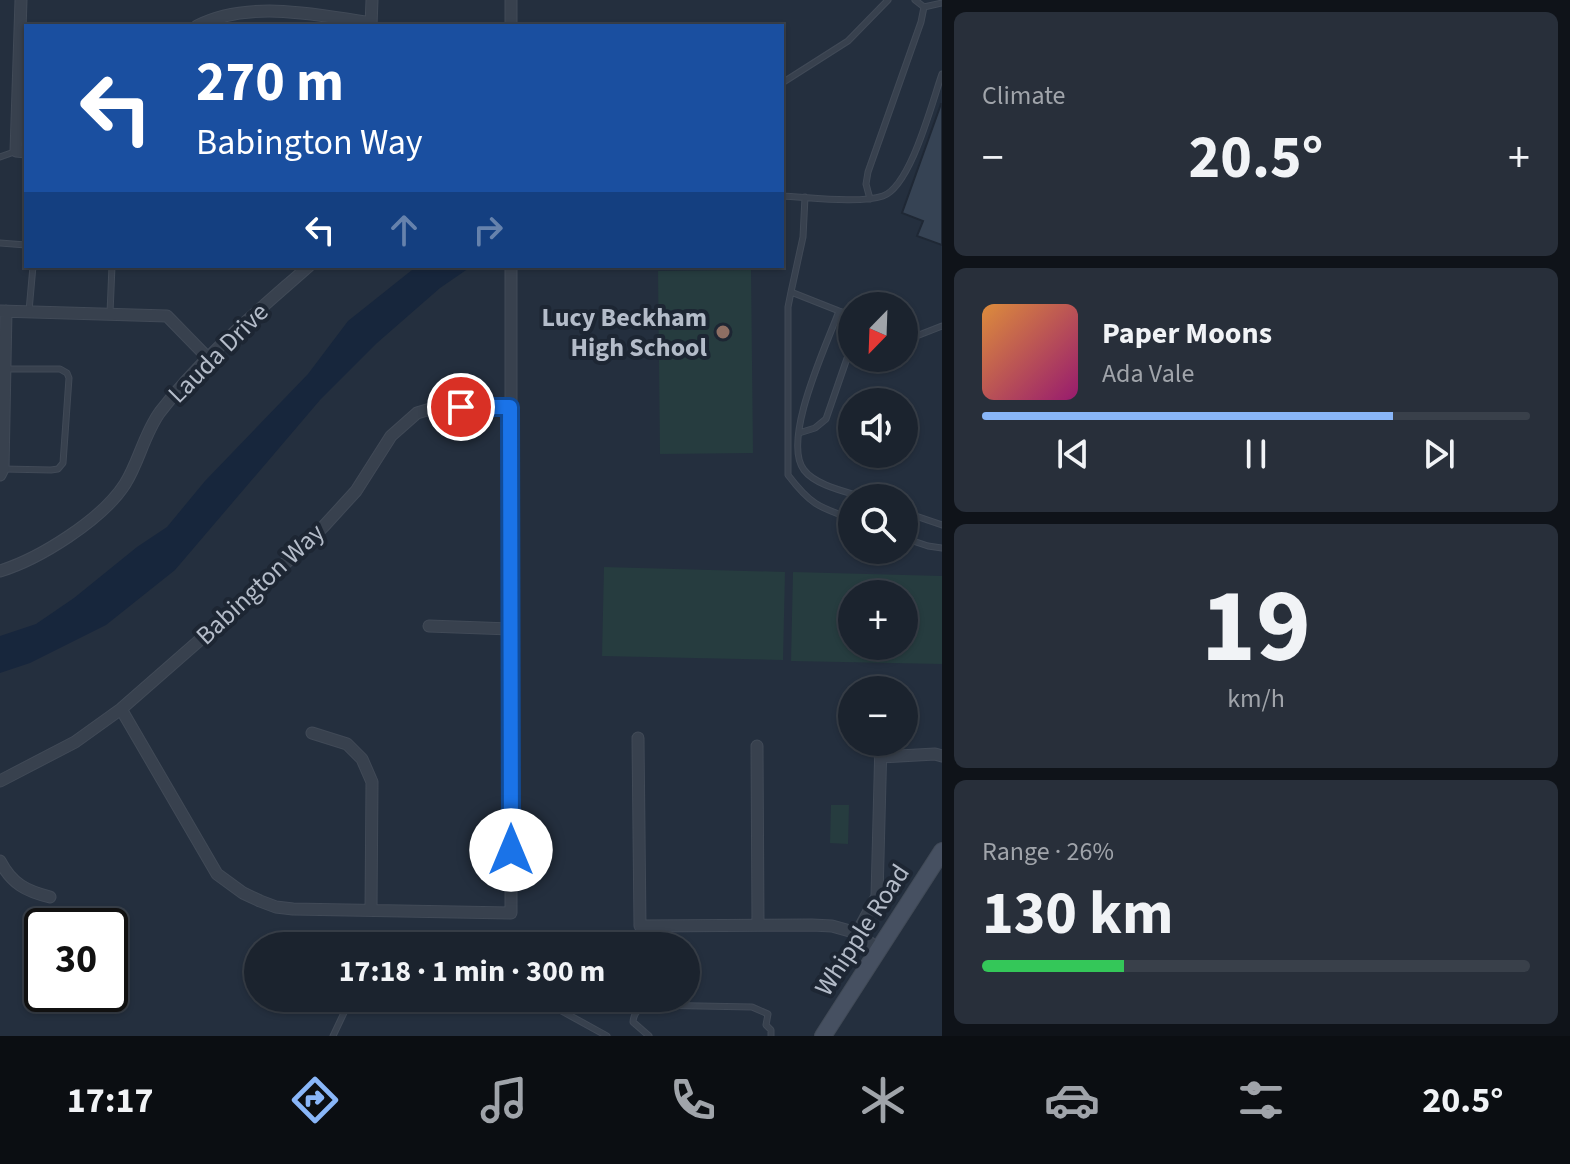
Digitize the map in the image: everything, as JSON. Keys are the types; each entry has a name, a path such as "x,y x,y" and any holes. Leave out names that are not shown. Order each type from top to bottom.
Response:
{"main road":[{"name":"Whipple Road","path":"823,1036 942,851"}],"street":[{"path":"21,0 21,151"},
{"path":"200,24 248,8 277,8 371,24 372,0"},
{"path":"511,0 511,24"},
{"name":"Lauda Drive","path":"0,571 23,564 109,504 125,484 158,415 207,357 307,268"},
{"path":"121,709 217,874 243,893 276,907 511,913 511,268"},
{"path":"1,472 5,369 3,311 167,316 207,357"},
{"name":"Babington Way","path":"0,781 75,742 121,709 295,556 356,491 391,436 417,413 437,407 510,407"},
{"path":"429,626 510,629"},
{"path":"312,733 347,744 362,759 372,782 371,910"},
{"path":"638,738 640,926 832,926 857,933 878,949"},
{"path":"757,746 758,924"},
{"path":"857,933 877,896 881,757 942,756"},
{"path":"0,861 10,878 26,891 50,897"}],"lane":[{"path":"784,82 848,41 888,0"},
{"path":"915,0 924,7"},
{"path":"924,7 942,3"},
{"path":"870,199 866,184 868,172 924,7"},
{"path":"784,196 870,199 885,195 903,178 942,74"},
{"path":"0,157 21,151"},
{"path":"805,197 803,237 788,307 788,475 804,497 838,514"},
{"path":"0,243 24,245"},
{"path":"29,312 33,268"},
{"path":"110,314 112,268"},
{"path":"791,292 838,311"},
{"path":"838,314 801,410 799,433 799,461 810,476 838,487"},
{"path":"918,335 942,326"},
{"path":"1,472 58,469 63,463 69,378 60,369 5,369"},
{"path":"799,433 815,428 826,419 842,372"},
{"path":"918,517 942,525"},
{"path":"918,543 942,548"},
{"path":"649,1036 635,1027 633,1022 638,1009 649,1005 752,1007 768,1014 766,1025 773,1035"},
{"path":"333,1036 344,1012"},
{"path":"563,1012 607,1036"}],"green space":[{"path":"751,270 753,453 660,454 658,271"},
{"path":"604,567 785,572 783,660 602,656"},
{"path":"793,572 942,576 942,664 791,661"},
{"path":"831,805 849,805 848,844 830,843"}],"water":[{"path":"414,268 469,268 440,288 377,343 320,400 175,570 106,625 30,663 0,673 0,636 36,624 167,527 205,481 308,374 348,321"}],"building":[{"path":"941,104 942,245 917,236 923,221 902,213"}],"place":[{"name":"Lucy Beckham High School","path":"723,332"}],"route":[{"path":"461,407 510,407 511,850"}]}
